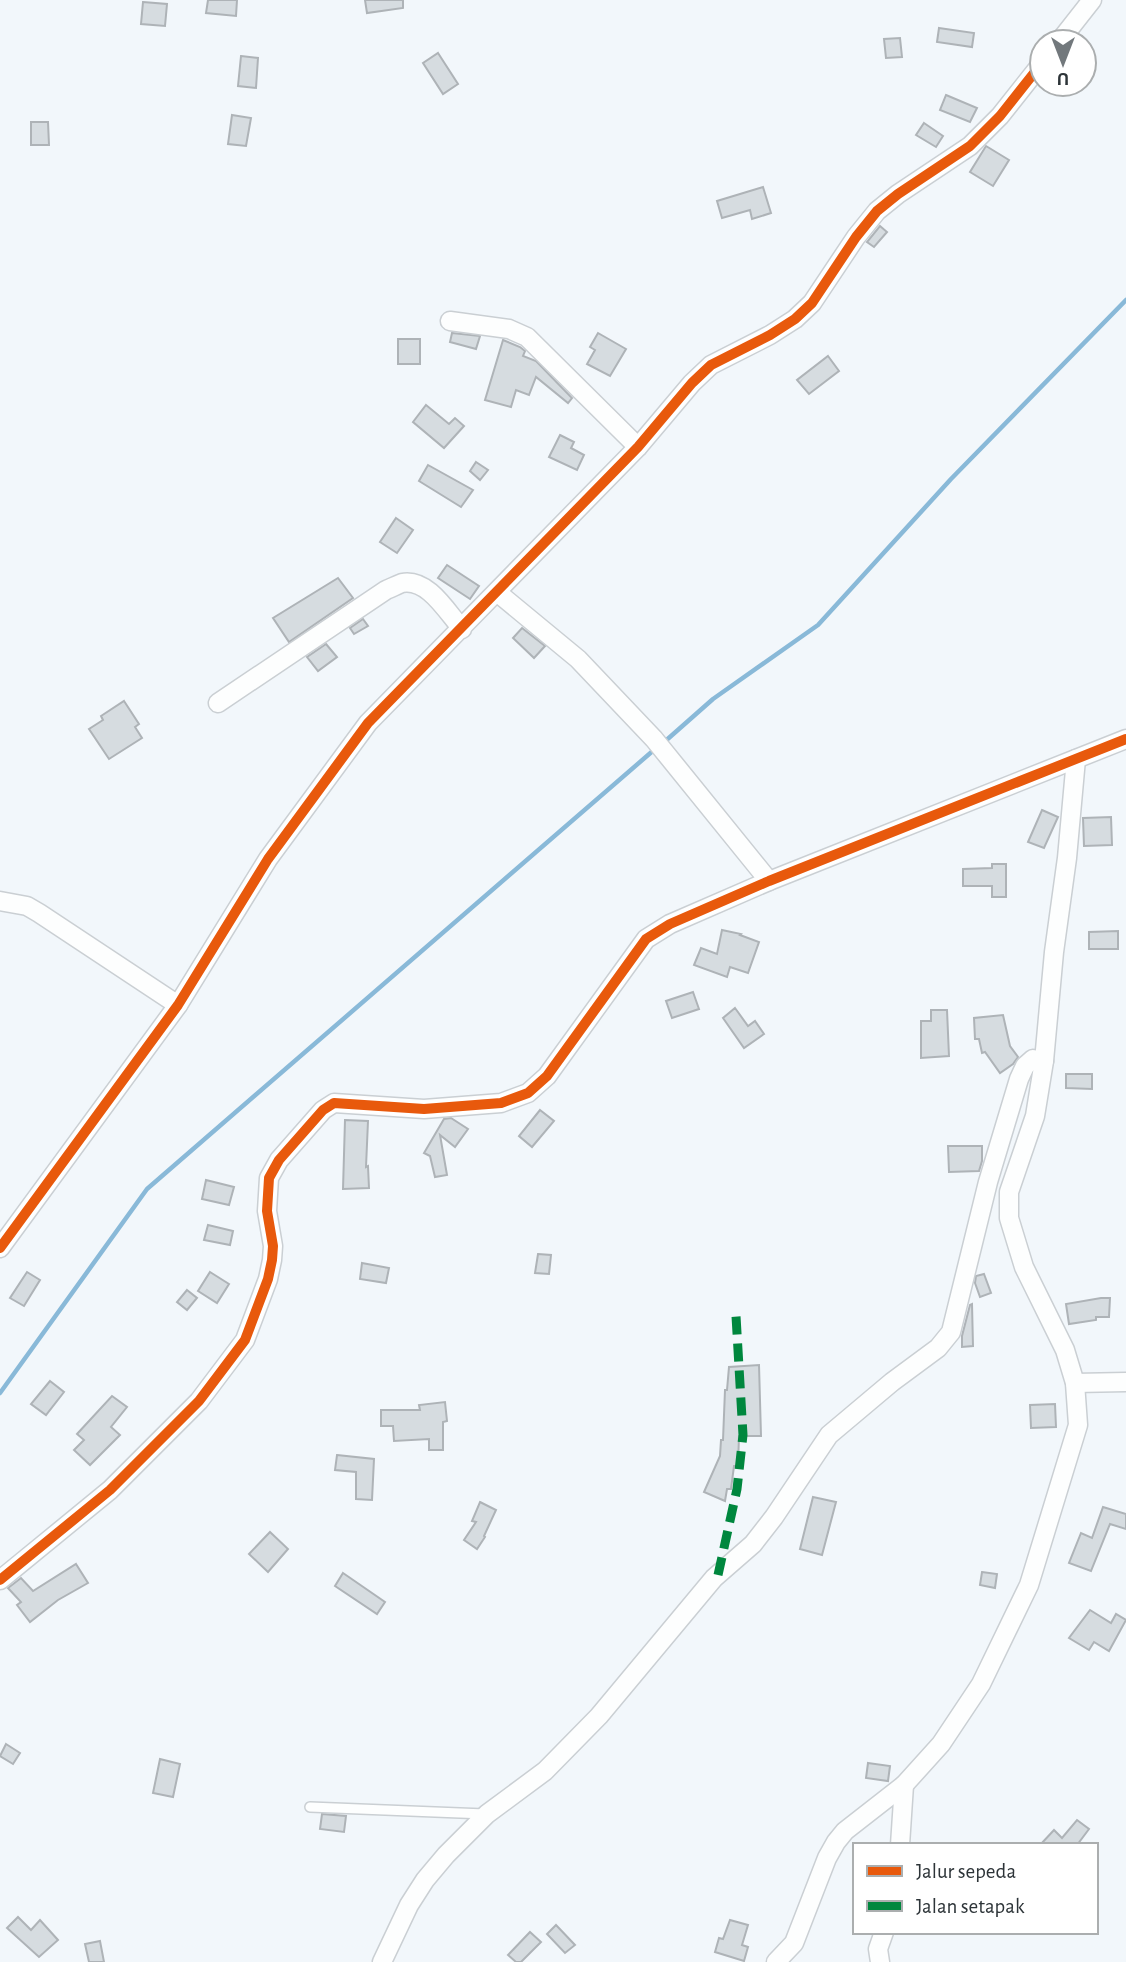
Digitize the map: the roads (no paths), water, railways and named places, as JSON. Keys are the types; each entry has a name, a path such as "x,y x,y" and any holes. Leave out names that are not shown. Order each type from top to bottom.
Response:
{"street":[{"path":"1070,28 1092,0"},
{"path":"0,1248 178,1005 268,859 368,723 638,447 692,383 711,365 795,319 812,303 856,237 877,211 970,146 1000,116 1028,81"},
{"path":"450,321 509,329 527,337 638,447"},
{"path":"218,703 386,590 403,583 426,588 462,629"},
{"path":"498,593 578,659 654,739 769,881"},
{"path":"0,1580 110,1490 199,1401 245,1340 268,1279 272,1260 274,1246 267,1211 269,1178 279,1160 323,1110 334,1103 424,1109 488,1104 500,1103 528,1093 547,1076 646,939 670,924 769,881 1126,740"},
{"path":"776,1962 794,1942 836,1842 845,1831 904,1785 941,1744 981,1684 1029,1585 1078,1425 1075,1383 1065,1350 1024,1267 1009,1218 1009,1192 1035,1116 1044,1061 1076,759"},
{"path":"0,901 27,906 39,913 178,1005"},
{"path":"382,1962 409,1905 446,1855 486,1814 545,1772 598,1716 714,1578 753,1544 829,1435 892,1382 938,1348 951,1332 988,1182 1019,1079 1032,1059 1044,1061"},
{"path":"1075,1383 1126,1382"},
{"path":"900,1843 904,1785"},
{"path":"880,1962 878,1949 883,1934"}],"lane":[{"path":"310,1807 486,1814"}],"waterway":[{"path":"662,744 713,699 818,625 951,479 1126,300"},
{"path":"0,1393 147,1189 655,749"}]}
